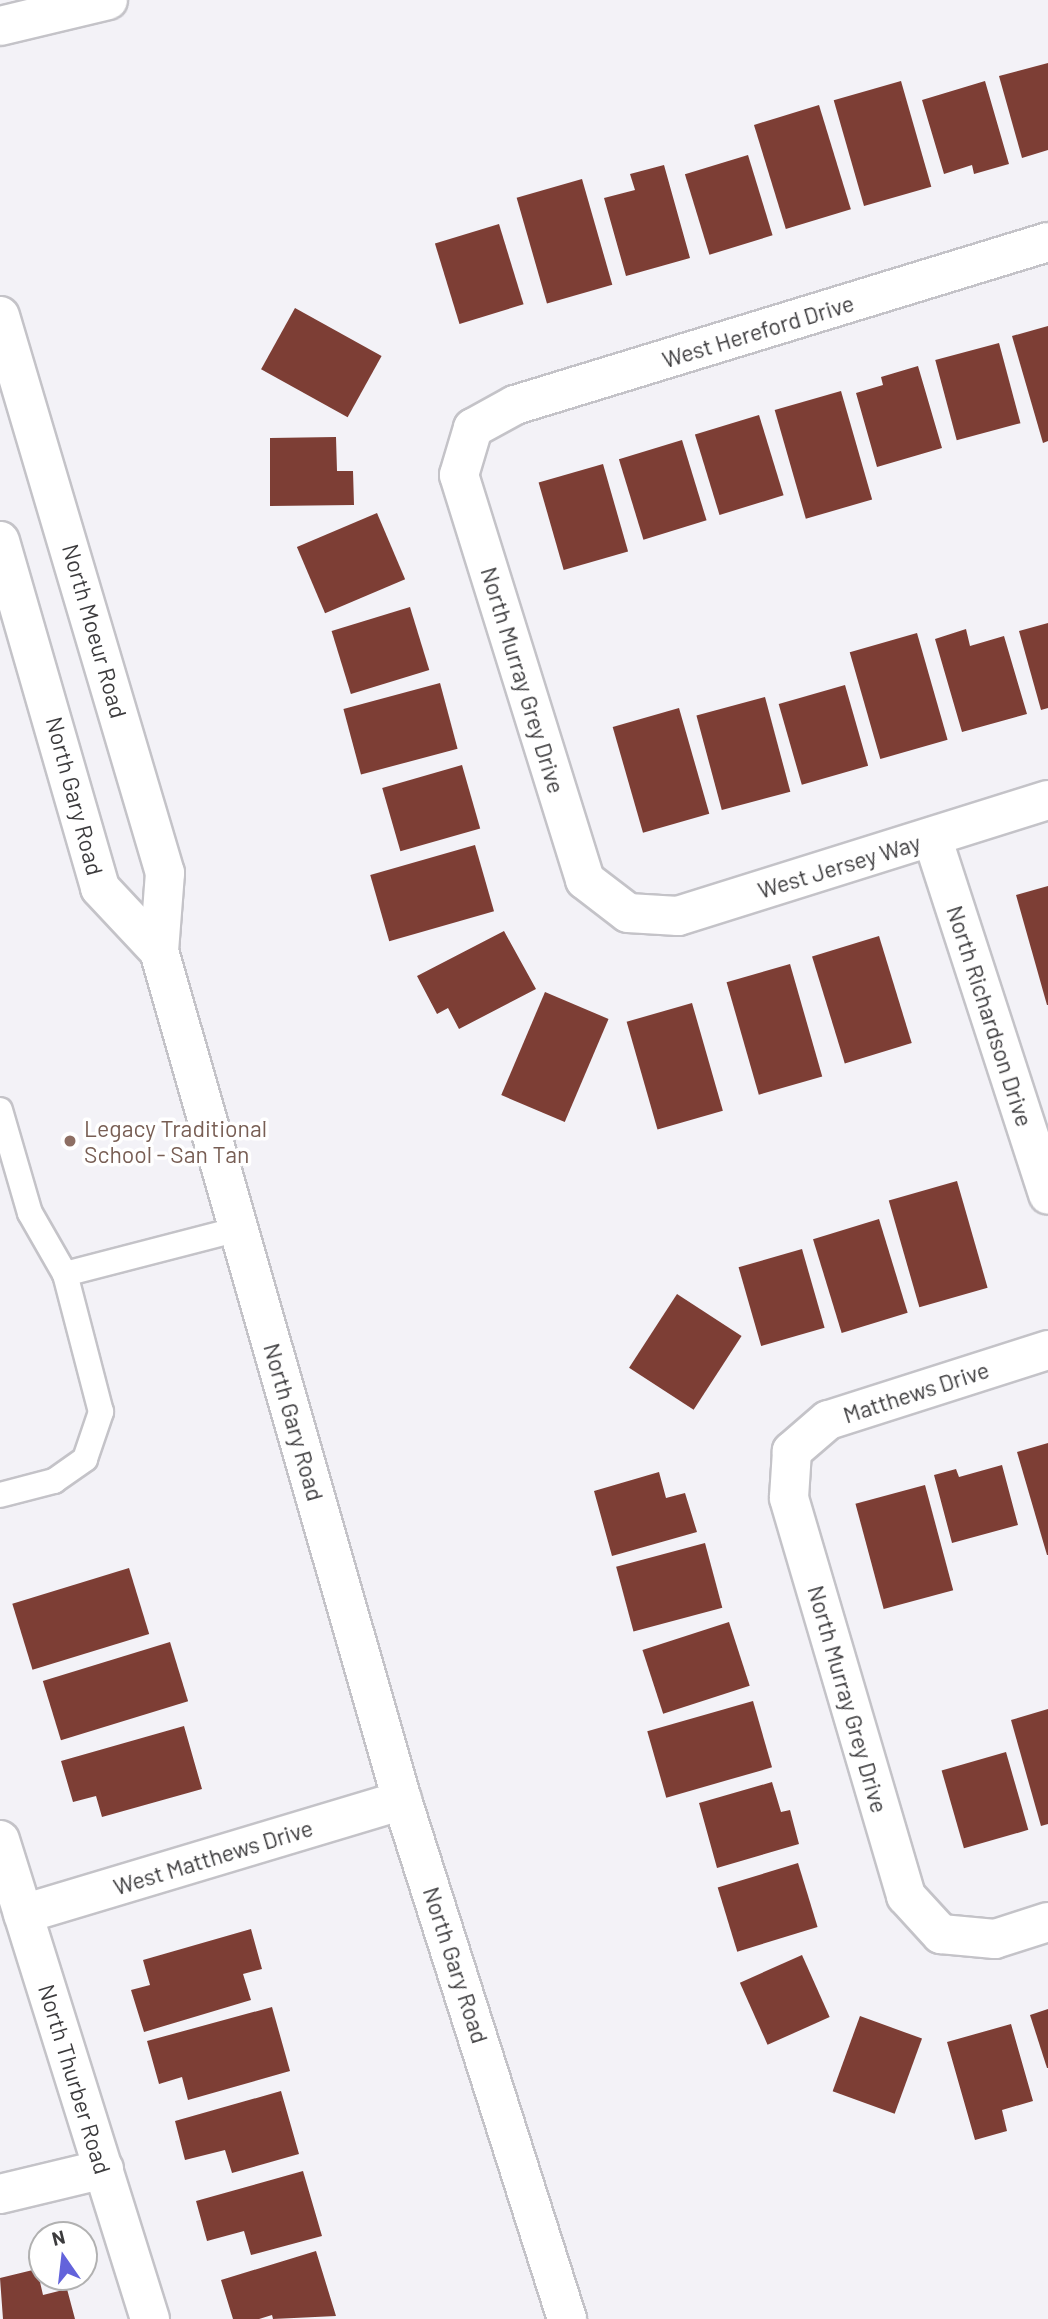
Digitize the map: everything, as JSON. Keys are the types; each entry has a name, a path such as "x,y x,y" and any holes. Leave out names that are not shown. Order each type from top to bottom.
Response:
{"street":[{"path":"0,26 108,0"},
{"name":"West Hereford Drive","path":"472,428 515,405 1048,242"},
{"name":"North Moeur Road","path":"0,316 165,873 159,951"},
{"name":"North Murray Grey Drive","path":"472,428 459,475 585,880 628,913"},
{"name":"North Gary Road","path":"0,541 100,888 159,951 402,1800 567,2319"},
{"name":"West Jersey Way","path":"628,913 678,916 1048,800"},
{"name":"North Richardson Drive","path":"932,837 1048,1195"},
{"name":"Matthews Drive","path":"792,1451 828,1420 1048,1350"},
{"name":"North Murray Grey Drive","path":"792,1451 789,1498 906,1896 941,1934 995,1939 1048,1922"},
{"name":"West Matthews Drive","path":"23,1913 402,1800"},
{"name":"North Thurber Road","path":"0,1840 150,2319"},
{"path":"0,2194 104,2169"}],"lane":[{"path":"0,1110 30,1213 65,1274 101,1412 85,1459 54,1481 0,1495"},
{"path":"65,1274 239,1229"}],"building":[{"path":"1048,63 1048,150 1022,158 999,76"},
{"path":"901,81 931,187 864,206 834,100"},
{"path":"985,81 1009,164 974,174 972,165 944,174 922,100"},
{"path":"819,105 851,209 786,229 754,125"},
{"path":"748,155 773,235 709,255 685,174"},
{"path":"664,165 690,258 626,276 604,198 635,190 630,174"},
{"path":"582,179 612,285 547,303 517,198"},
{"path":"499,224 524,304 459,324 435,244"},
{"path":"295,308 382,356 348,417 261,369"},
{"path":"1048,326 1048,441 1043,443 1012,336"},
{"path":"999,343 1020,423 957,440 935,360"},
{"path":"918,366 942,448 877,467 856,393 883,385 881,377"},
{"path":"841,391 872,500 806,519 775,410"},
{"path":"759,415 784,495 719,515 695,435"},
{"path":"336,437 337,471 353,471 354,505 270,506 270,438"},
{"path":"682,440 707,520 643,540 619,459"},
{"path":"603,464 628,551 564,570 539,482"},
{"path":"377,513 405,579 325,613 297,547"},
{"path":"410,607 429,670 351,694 332,631"},
{"path":"1048,623 1048,708 1041,710 1019,631"},
{"path":"966,629 970,646 1004,636 1027,714 962,732 935,639"},
{"path":"917,633 948,740 880,759 850,652"},
{"path":"440,683 458,749 361,775 343,709"},
{"path":"845,685 868,766 802,785 779,704"},
{"path":"765,697 790,792 722,810 696,715"},
{"path":"679,708 709,814 643,833 613,727"},
{"path":"462,765 480,828 400,851 382,788"},
{"path":"475,845 494,911 389,941 370,875"},
{"path":"1048,886 1048,1005 1047,1005 1016,895"},
{"path":"504,931 536,989 459,1029 448,1008 437,1014 417,976"},
{"path":"879,936 912,1043 845,1064 812,956"},
{"path":"790,964 822,1076 759,1095 727,982"},
{"path":"545,992 609,1019 565,1122 501,1095"},
{"path":"692,1003 723,1111 658,1129 627,1022"},
{"path":"957,1181 988,1288 919,1307 889,1201"},
{"path":"879,1219 908,1313 842,1333 813,1239"},
{"path":"802,1249 825,1328 761,1346 739,1267"},
{"path":"677,1294 742,1336 694,1410 629,1368"},
{"path":"1048,1443 1048,1555 1047,1555 1017,1452"},
{"path":"1002,1465 1018,1525 952,1543 934,1475 956,1469 959,1477"},
{"path":"659,1472 666,1498 685,1493 697,1532 612,1556 594,1491"},
{"path":"925,1485 953,1590 884,1609 855,1504"},
{"path":"705,1543 722,1608 633,1632 616,1567"},
{"path":"129,1568 149,1634 33,1670 12,1604"},
{"path":"729,1622 750,1686 663,1714 642,1650"},
{"path":"170,1642 188,1701 61,1740 43,1681"},
{"path":"753,1701 772,1767 666,1798 647,1731"},
{"path":"1048,1709 1048,1824 1041,1826 1011,1720"},
{"path":"184,1726 202,1789 102,1817 96,1796 73,1802 61,1761"},
{"path":"1006,1752 1028,1830 964,1848 942,1770"},
{"path":"772,1782 781,1812 790,1810 799,1844 717,1868 699,1803"},
{"path":"798,1863 818,1927 737,1952 718,1888"},
{"path":"251,1929 262,1969 243,1974 251,2000 144,2032 131,1990 150,1985 143,1960"},
{"path":"802,1955 830,2017 768,2045 740,1983"},
{"path":"272,2007 290,2071 188,2100 182,2077 159,2084 147,2041"},
{"path":"1048,2009 1048,2068 1047,2068 1030,2015"},
{"path":"860,2016 922,2039 895,2114 833,2091"},
{"path":"1011,2024 1033,2101 1002,2110 1007,2131 975,2140 947,2042"},
{"path":"281,2091 299,2154 232,2173 225,2150 185,2160 175,2121"},
{"path":"303,2171 322,2236 251,2255 244,2231 207,2241 196,2201"},
{"path":"316,2251 336,2316 273,2319 272,2315 259,2319 233,2319 221,2280"},
{"path":"28,2271 28,2291 42,2291 43,2295 68,2291 75,2319 3,2319 0,2278"}],"place":[{"name":"Legacy Traditional School - San Tan","path":"70,1141"}]}
